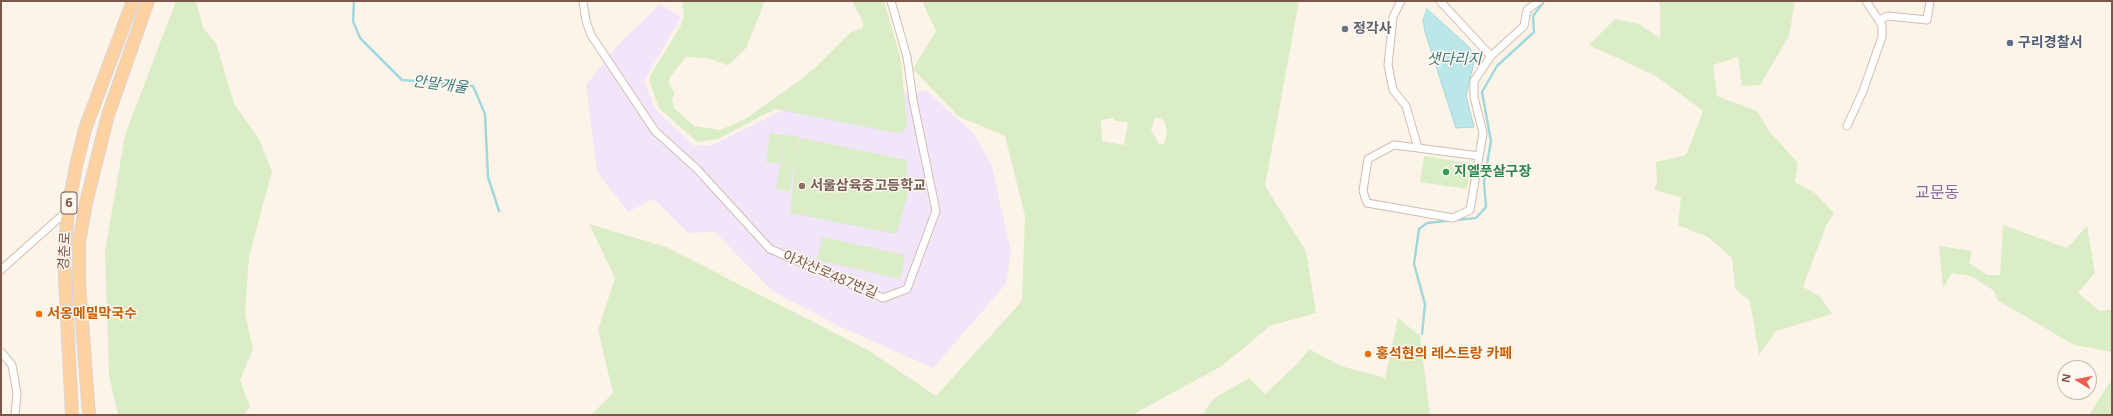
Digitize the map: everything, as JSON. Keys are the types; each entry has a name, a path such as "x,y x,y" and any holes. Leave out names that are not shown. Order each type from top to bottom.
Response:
{"main road":[{"name":"경춘로","path":"72,415 64,258 68,210 76,166 85,129 132,1"},
{"name":"경춘로","path":"89,415 79,282 79,242 86,203 106,122 148,1"}],"street":[{"name":"아차산로487번길","path":"583,1 586,21 591,35 655,131 697,169 770,249 883,298 907,289 936,211 916,114 907,57 891,1"},
{"path":"1401,1 1393,17 1388,65 1393,90 1406,106 1418,148"},
{"path":"1440,1 1491,56"},
{"path":"1479,156 1394,145 1368,159 1363,191 1367,204 1453,218 1470,210 1483,133 1474,97 1474,81 1491,56 1524,26 1527,10 1539,1"},
{"path":"1847,126 1863,91 1882,37 1882,25 1866,1"},
{"path":"1878,20 1888,16 1927,20 1930,1"},
{"path":"1,270 68,210"},
{"path":"1,352 12,365 17,393 15,415"}],"shaded area":[{"name":"서울삼육중고등학교","path":"660,4 681,17 644,81 656,110 693,145 710,146 800,102 927,91 972,132 991,163 1011,251 1006,284 933,368 841,327 772,291 715,232 688,233 654,199 628,212 597,172 586,85 616,47"}],"green space":[{"path":"176,1 196,1 203,28 216,43 234,104 259,139 272,171 249,257 245,314 253,349 240,380 250,407 244,415 118,415 109,375 105,252 125,135"},
{"path":"682,1 765,1 746,48 732,62 727,65 707,58 686,57 670,77 669,83 675,94 672,99 674,108 694,126 720,130 745,119 800,80 816,67 850,33 863,27 863,22 852,1 884,1 901,60 907,125 904,131 897,133 775,109 718,139 697,142 659,108 650,83 650,76 681,25 684,15"},
{"path":"922,1 1299,1 1265,186 1306,251 1316,313 1270,326 1222,366 1132,415 591,415 613,393 598,330 615,278 589,224 666,247 868,350 936,396 1022,301 1025,216 1005,136 958,116 913,69 936,31","holes":["1113,118 1115,121 1128,122 1124,145 1102,141 1101,120","1155,118 1160,118 1165,122 1167,133 1164,144 1159,144 1151,130"]},
{"path":"1658,1 1795,1 1789,36 1760,85 1742,86 1738,57 1713,65 1717,96 1757,111 1769,131 1798,163 1795,182 1815,193 1834,213 1826,226 1803,287 1820,296 1832,314 1776,331 1759,355 1750,301 1735,289 1732,258 1708,237 1678,225 1681,197 1654,190 1657,183 1656,162 1686,155 1703,111 1656,76 1589,45 1615,19 1639,24 1660,38 1660,7"},
{"path":"770,133 785,135 780,164 766,162"},
{"path":"785,135 800,137 798,153 801,138 907,160 907,199 896,234 790,213 795,167 781,164"},
{"name":"지엘풋살구장","path":"1424,156 1471,163 1467,189 1420,182"},
{"path":"780,165 794,167 790,191 776,189"},
{"path":"2003,225 2067,248 2087,226 2095,273 2078,293 2100,311 2112,309 2112,352 2074,345 1997,300 1994,291 1972,276 1952,273 1943,288 1939,246 1972,251 1969,263 1987,275 2000,275"},
{"path":"822,237 905,255 900,279 817,260"},
{"path":"1398,318 1420,336 1430,415 1202,415 1213,399 1249,378 1265,394 1298,363 1309,349 1341,366 1385,378"},
{"path":"2112,379 2112,415 2089,415"}],"water":[{"name":"샛다리지","path":"1427,9 1469,47 1475,58 1466,96 1474,127 1456,128 1425,32 1423,20"}],"waterway":[{"name":"안말개울","path":"354,1 353,21 360,38 402,80 473,86 485,114 488,177 499,211"},
{"path":"1422,334 1425,304 1414,264 1419,229 1427,223 1476,218 1486,207 1484,182 1491,141 1482,92 1497,66 1534,32 1533,16 1543,3"}],"place":[{"name":"정각사","path":"1345,29"},
{"name":"구리경찰서","path":"2010,43"},
{"name":"지엘풋살구장","path":"1446,172"},
{"name":"서울삼육중고등학교","path":"802,186"},
{"name":"서옹메밀막국수","path":"39,314"},
{"name":"홍석현의 레스트랑 카페","path":"1368,354"}],"district":[{"name":"교문동","path":"1937,193"}]}
